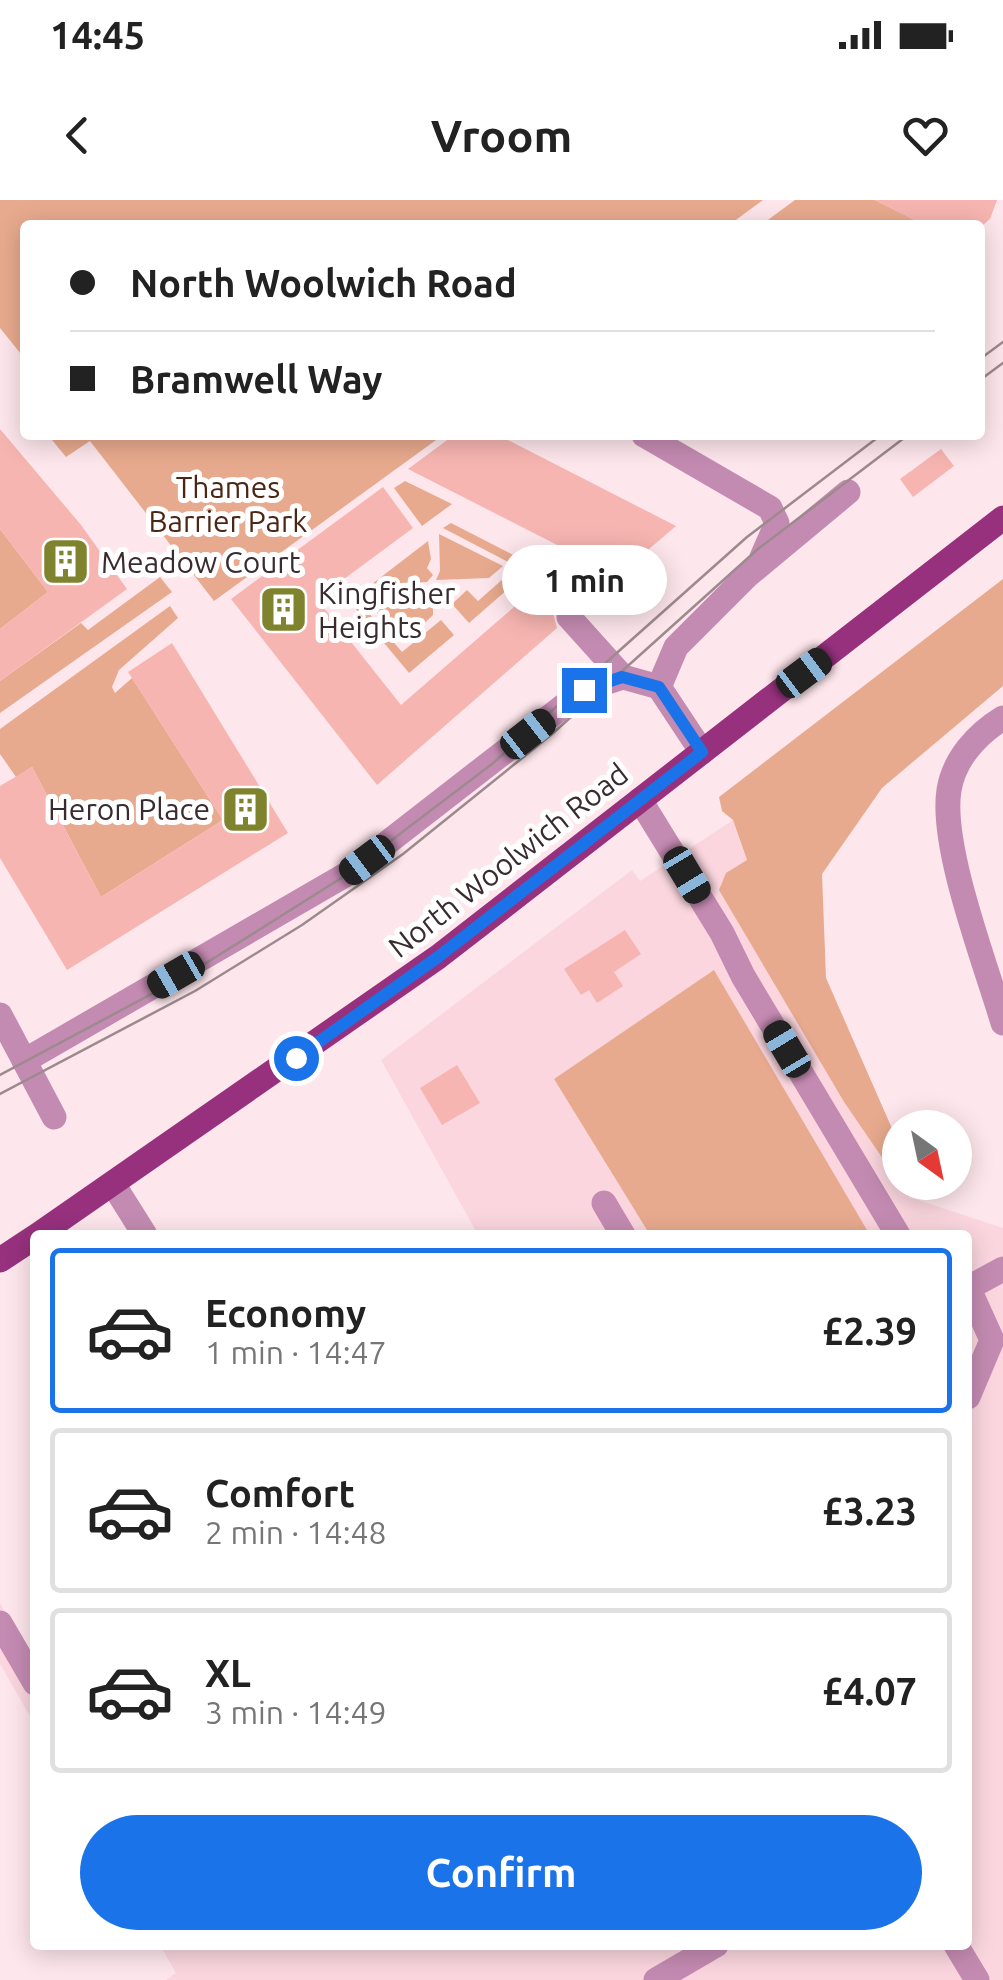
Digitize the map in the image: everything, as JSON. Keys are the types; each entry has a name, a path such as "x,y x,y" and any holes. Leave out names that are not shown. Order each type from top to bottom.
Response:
{"main road":[{"name":"North Woolwich Road","path":"45,1230 438,957 1003,518"},
{"name":"North Woolwich Road","path":"0,1260 30,1240"}],"street":[{"path":"653,440 770,508 777,523 758,566"},
{"path":"659,687 676,648 758,566 848,492"},
{"path":"569,617 622,677 659,687 702,752"},
{"path":"18,1050 348,874 584,690 622,677"},
{"path":"1003,718 969,746 956,768 948,811 958,871 1003,1024"},
{"path":"640,800 895,1230"},
{"path":"0,1015 54,1117"},
{"path":"113,1184 142,1230"},
{"path":"604,1203 621,1230"},
{"path":"972,1286 1003,1269"},
{"path":"972,1297 992,1340 972,1388"},
{"path":"0,1624 30,1675"},
{"path":"656,1980 707,1950"},
{"path":"959,1950 977,1980"}],"shaded area":[{"path":"733,820 747,861 720,890 844,1102 882,1158 882,1200 918,1200 1003,1228 1003,1980 166,1980 176,1973 163,1950 972,1950 972,1230 867,1230 714,971 554,1079 647,1230 475,1230 381,1060 632,870 640,881"},
{"path":"0,1603 30,1655 30,1716 0,1664"}],"green space":[{"path":"0,200 763,200 736,220 20,220 20,353 0,328"},
{"path":"795,200 875,200 915,220 768,220"},
{"name":"Thames Barrier Park","path":"52,440 436,440 214,601 90,441 66,457"},
{"path":"405,481 452,504 422,526 394,488"},
{"path":"451,523 523,560 516,566 443,528"},
{"path":"0,529 48,592 0,629"},
{"path":"439,534 503,566 489,578 436,580 440,571"},
{"path":"428,541 431,559 427,568 433,575 427,582 372,584"},
{"path":"512,571 523,576 469,623 452,604 467,590 478,601"},
{"path":"160,577 172,592 0,713 0,681 81,623 88,630"},
{"path":"1003,579 1003,686 882,788 822,874 826,978 884,1110 882,1158 844,1102 719,890 726,873 747,860 733,820 722,811 719,797"},
{"path":"433,590 433,615 408,639 397,639 369,602 369,595"},
{"path":"361,604 402,652 441,620 454,635 409,673 355,608"},
{"path":"170,606 178,618 119,670 112,687 115,693 132,678 223,820 101,897 32,767 16,777 0,754 0,729"},
{"path":"714,970 867,1230 647,1230 554,1079"}],"building":[{"path":"875,200 997,200 985,223 985,220 915,220"},
{"name":"Meadow Court","path":"0,429 81,525 127,589 0,681 0,629 48,592 0,529"},
{"name":"Kingfisher Heights","path":"447,440 508,440 676,526 581,607 573,601 559,604 553,613 557,628 377,785 231,599 383,487 413,528 317,599 401,705 575,554 408,469"},
{"path":"941,449 954,466 913,497 900,479"},
{"name":"Heron Place","path":"172,643 288,833 67,970 0,858 0,786 32,767 101,897 223,820 128,672"},
{"path":"625,930 641,954 614,972 623,986 597,1003 589,990 581,995 564,969"},
{"path":"457,1065 480,1103 442,1125 420,1088"}],"tram line":[{"path":"985,355 1003,342"},
{"path":"985,376 1003,363"},
{"path":"0,1075 187,975 343,877 492,764 747,537 874,440"},
{"path":"0,1094 195,991 302,925 403,854 552,734 758,549 901,440"}],"place":[{"name":"Meadow Court","path":"66,562"},
{"name":"Kingfisher Heights","path":"283,610"},
{"name":"Heron Place","path":"245,809"}],"route":[{"path":"296,1058 438,957 702,752 659,687 622,677 584,690"}]}
